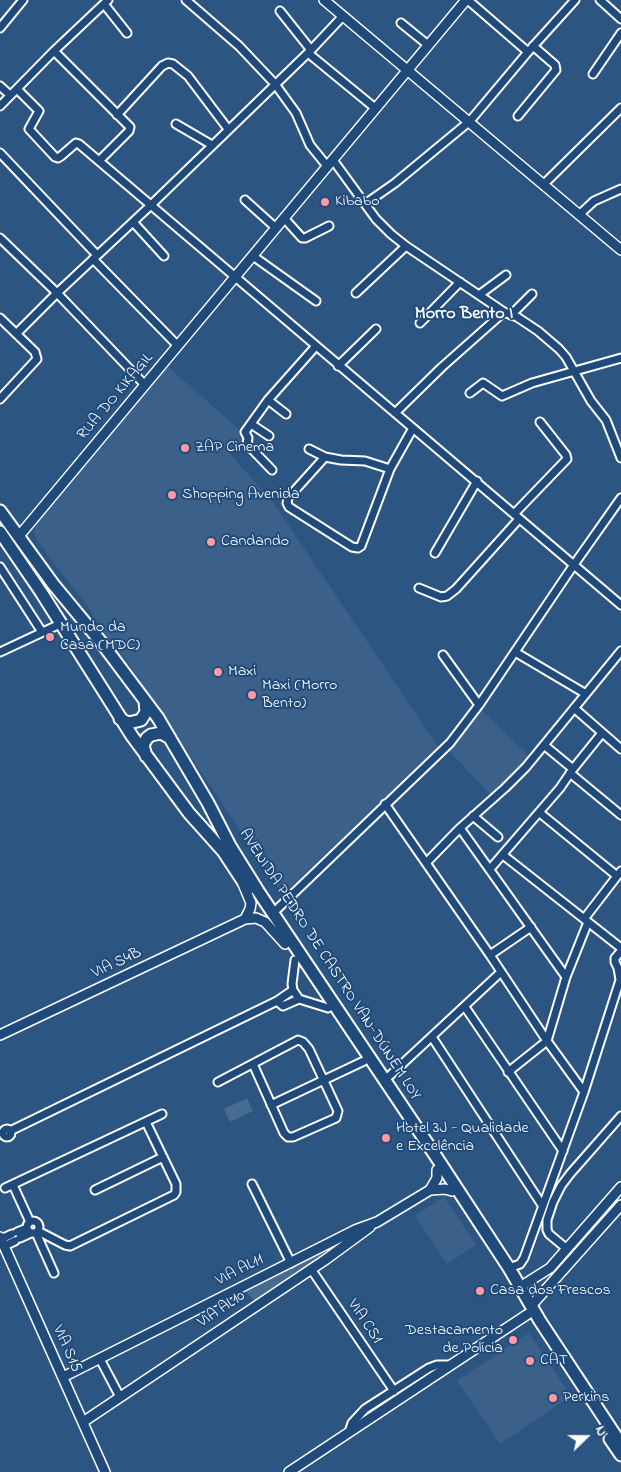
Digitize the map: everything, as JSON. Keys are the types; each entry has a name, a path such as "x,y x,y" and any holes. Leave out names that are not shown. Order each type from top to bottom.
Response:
{"highway":[{"name":"AVENIDA PEDRO DE CASTRO VAN-DÚNEM LOY","path":"0,511 53,584 101,642 172,740 230,846 272,914 385,1080 509,1268 520,1287 529,1310 562,1369 621,1455"},
{"name":"AVENIDA PEDRO DE CASTRO VAN-DÚNEM LOY","path":"0,532 146,757 198,824 223,851 529,1310 621,1444"},
{"path":"119,717 129,723 141,720 146,712 144,700"},
{"path":"146,757 144,745 147,738 151,735 161,733 172,740"}],"street":[{"path":"0,28 23,0"},
{"path":"186,0 239,46 275,84 296,113 310,146 330,163 386,229 406,246 479,295 538,331 566,357 591,401 606,420 621,458"},
{"path":"324,0 621,250"},
{"path":"467,0 555,65 556,70 518,116"},
{"name":"RUA DO KIKAGIL","path":"20,536 467,0"},
{"path":"365,204 395,183 470,121 575,0"},
{"path":"600,0 621,19"},
{"path":"0,106 106,2 127,33"},
{"path":"280,11 309,51 375,108"},
{"path":"17,333 151,205 343,16"},
{"path":"401,23 428,45"},
{"path":"593,74 621,33"},
{"path":"54,51 130,129 99,161"},
{"path":"117,115 162,66 168,63 173,64 188,76 228,129"},
{"path":"0,86 10,95"},
{"path":"17,89 38,110 29,129 55,157 58,158 77,143 621,605"},
{"path":"544,184 621,108"},
{"path":"176,124 212,145"},
{"path":"0,153 178,346"},
{"path":"580,214 594,201 621,188"},
{"path":"245,200 276,228"},
{"path":"284,218 302,238 329,226"},
{"path":"133,222 164,256"},
{"path":"0,238 57,293 145,385"},
{"path":"356,292 406,246"},
{"path":"252,256 316,301"},
{"path":"479,295 506,275"},
{"path":"420,323 460,282"},
{"path":"395,413 442,367 532,294"},
{"path":"0,318 35,352 37,359 0,399"},
{"path":"338,366 376,329"},
{"path":"272,470 248,444 245,432 268,400 316,346"},
{"path":"470,393 483,383 502,396 532,383 621,358"},
{"path":"268,400 286,414"},
{"path":"419,588 441,597 447,596 456,589 567,460 566,455 540,422"},
{"path":"252,424 269,436"},
{"path":"324,456 288,498 287,503 289,507 355,548 361,546 390,469 413,428"},
{"path":"309,449 324,456 341,460 365,461 390,469"},
{"path":"435,553 477,481"},
{"path":"272,914 450,743 479,705 621,498"},
{"path":"0,567 42,632"},
{"path":"0,652 60,624"},
{"path":"426,863 460,828 526,767 621,651"},
{"path":"515,652 586,694"},
{"path":"443,655 479,705"},
{"path":"574,708 621,749"},
{"path":"490,869 560,788 571,771 602,733"},
{"path":"544,745 621,816"},
{"path":"385,804 584,1092"},
{"path":"508,1072 547,1041 566,977 586,920 619,874 540,812"},
{"path":"473,816 498,837"},
{"path":"460,828 566,977"},
{"path":"503,855 621,949 615,958 620,980 584,1092 523,1260 520,1264 509,1268"},
{"path":"239,877 251,903 245,919"},
{"path":"245,919 256,918 266,922 285,944"},
{"name":"VIA S4B","path":"0,1035 245,919"},
{"path":"490,955 531,927"},
{"path":"295,960 292,984 293,990 299,999 328,1008"},
{"path":"385,1080 501,972"},
{"path":"4,1134 277,1001 293,990"},
{"path":"277,1001 283,1006 299,999"},
{"path":"465,1007 563,1151"},
{"path":"432,1037 542,1205"},
{"path":"218,1082 298,1040 306,1044 338,1111 338,1115 333,1120 293,1138 288,1137 284,1133 253,1064"},
{"path":"271,1105 364,1061"},
{"path":"5,1188 162,1114"},
{"path":"567,1249 549,1234 547,1220 553,1202 570,1174 621,1115"},
{"path":"1,1240 32,1230 70,1246 172,1197 177,1187 146,1122"},
{"path":"94,1190 163,1157"},
{"path":"430,1190 437,1178 437,1170"},
{"path":"252,1184 291,1263"},
{"path":"13,1185 32,1230 54,1273"},
{"path":"520,1287 550,1268 621,1188"},
{"path":"430,1190 445,1189 452,1192"},
{"name":"VIA AL11","path":"63,1377 355,1230 377,1222 430,1190"},
{"path":"289,1472 452,1365 529,1310 621,1205"},
{"name":"VIA AL10","path":"83,1422 312,1269 377,1222"},
{"name":"VIA S15","path":"1,1240 105,1472"},
{"path":"319,1248 326,1251 325,1260"},
{"name":"VIA CS1","path":"312,1269 394,1390"},
{"path":"100,1359 120,1396"},
{"path":"349,1432 352,1424 365,1409 394,1390 429,1368 437,1365 452,1365"}],"shaded area":[{"name":"Maxi (Morro Bento)","path":"164,363 246,436 230,454 275,505 438,747 283,894 125,659 105,636 88,606 39,543 34,533 36,523"},
{"path":"482,710 530,757 492,796 449,751"},
{"path":"247,1098 253,1111 230,1122 224,1109"},
{"path":"444,1197 476,1245 447,1264 415,1216"},
{"path":"321,1251 324,1252 323,1255 255,1302 245,1290"},
{"path":"529,1333 571,1396 500,1444 457,1381"}],"place":[{"name":"Kibabo","path":"325,202"},
{"name":"ZAP Cinema","path":"185,448"},
{"name":"Shopping Avenida","path":"172,495"},
{"name":"Candando","path":"211,542"},
{"name":"Mundo da Casa (MDC)","path":"50,637"},
{"name":"Maxi","path":"218,672"},
{"name":"Maxi (Morro Bento)","path":"252,695"},
{"name":"Hotel 3J - Qualidade e Excelência","path":"386,1138"},
{"name":"Casa dos Frescos","path":"480,1291"},
{"name":"Destacamento de Polícia","path":"513,1340"},
{"name":"CAT","path":"530,1361"},
{"name":"Perkins","path":"553,1398"}],"district":[{"name":"Morro Bento I","path":"464,315"}]}
